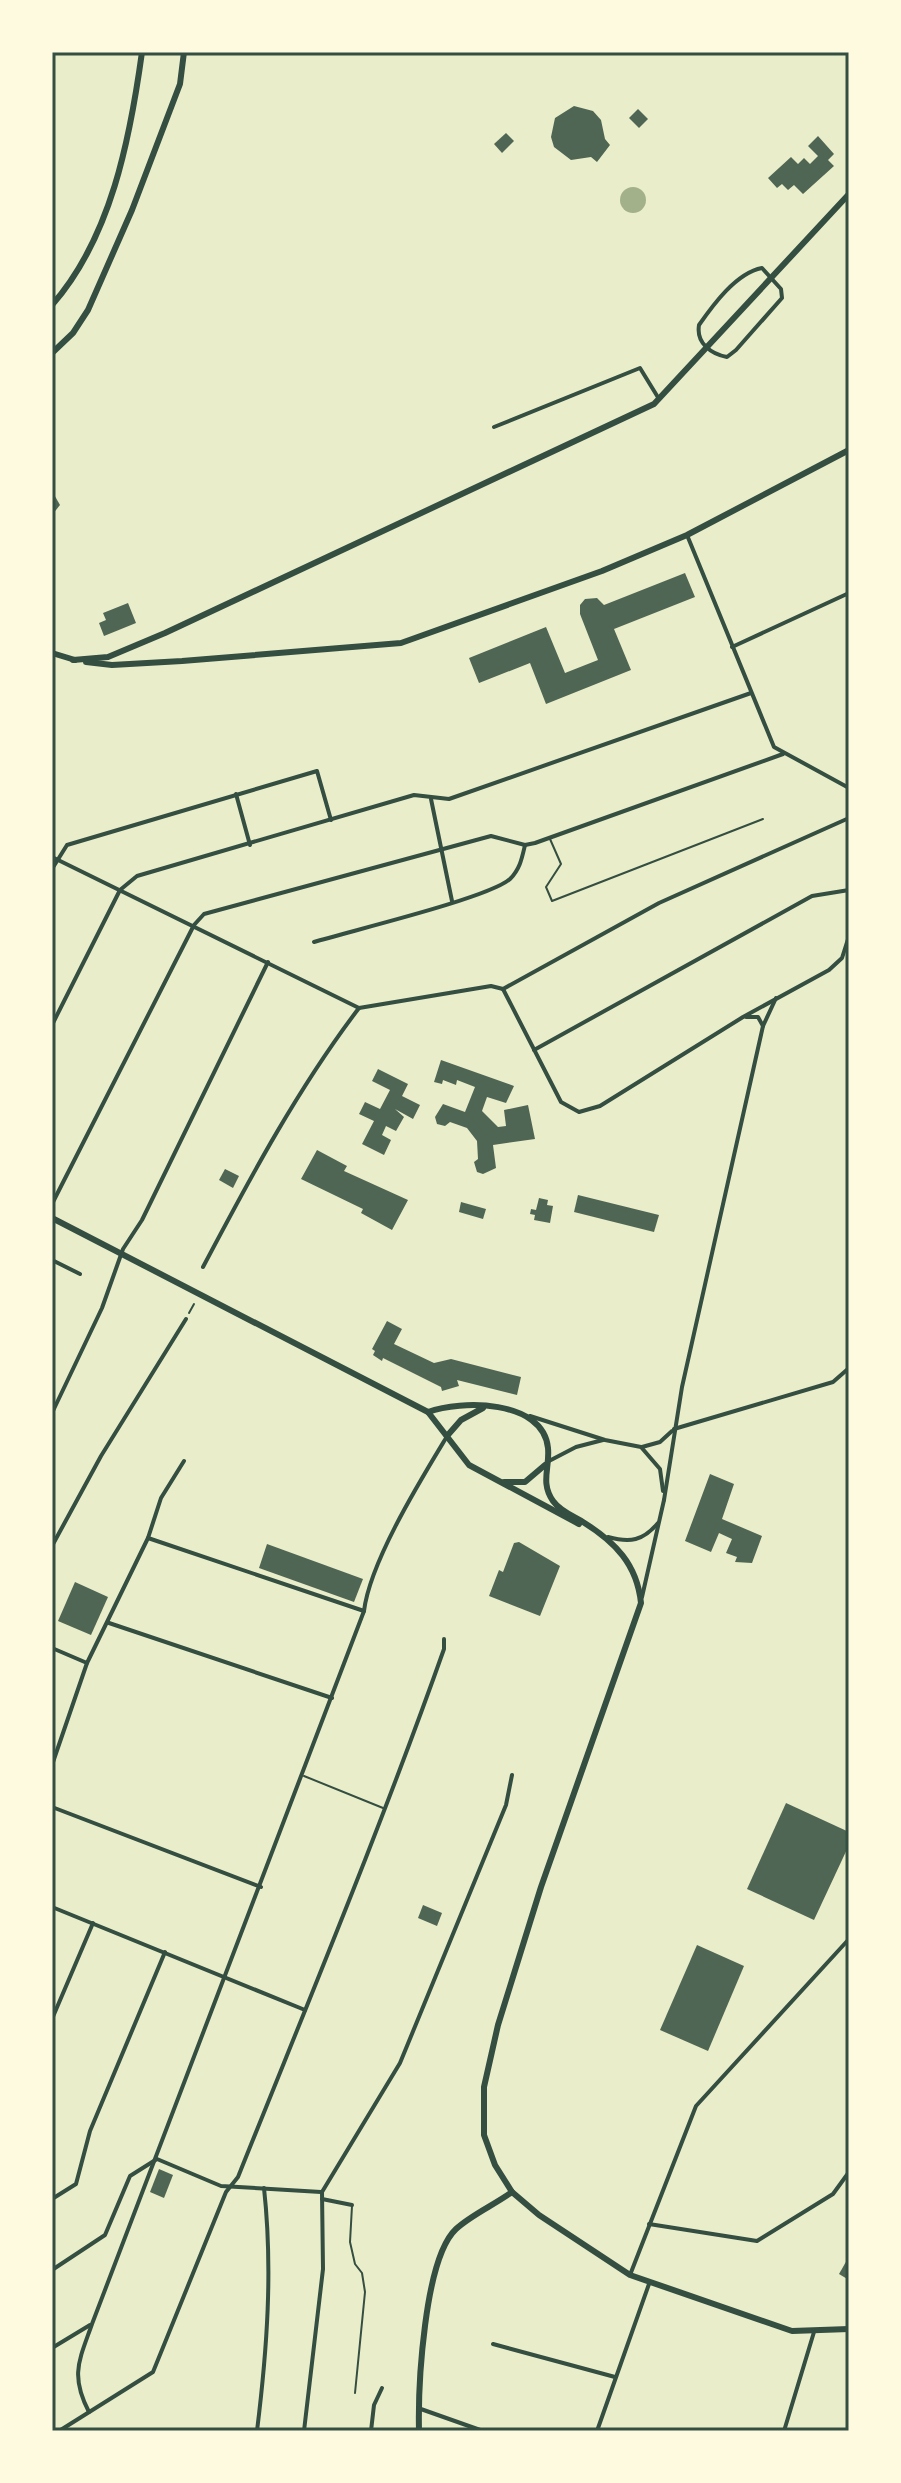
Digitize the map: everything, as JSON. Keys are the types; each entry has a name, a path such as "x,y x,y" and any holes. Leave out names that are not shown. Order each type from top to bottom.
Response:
{"main road":[{"path":"52,305 69,286 85,257 114,186 125,151 142,52"},
{"path":"52,353 73,333 88,310 126,224 180,84 184,52"},
{"path":"73,660 108,657 165,633 637,414 659,399 849,194"},
{"path":"52,653 73,660 112,665 401,643 602,571 687,535 849,450"},
{"path":"52,1218 428,1412 461,1458 496,1481 608,1537"},
{"path":"428,1412 450,1404 491,1406 523,1413 542,1431 548,1447 544,1477 552,1500 608,1537 628,1560 639,1586 641,1603 541,1887 498,2025 482,2112 484,2135 495,2165 512,2192 546,2220 649,2284 777,2327 814,2332 849,2329"},
{"path":"447,1436 470,1414 491,1406"},
{"path":"496,1481 525,1482 547,1463"},
{"path":"419,2431 425,2325 442,2246 456,2229 512,2192"}],"street":[{"path":"762,268 772,276 781,289 782,298 756,329 727,357 716,355 707,347 698,333 709,311 752,270 762,268"},
{"path":"494,427 640,368 659,399"},
{"path":"687,535 774,747 848,789"},
{"path":"732,647 849,593"},
{"path":"52,1025 120,890 137,876 414,795 449,799 751,693"},
{"path":"52,1204 194,925 204,914 491,836 525,845 783,754"},
{"path":"52,869 54,858 67,845 317,771 331,820"},
{"path":"236,794 250,845"},
{"path":"431,799 452,901"},
{"path":"54,858 359,1008 491,986 503,989 659,903 849,818"},
{"path":"314,942 452,901 509,880 520,866 525,845"},
{"path":"534,1050 812,896 849,890"},
{"path":"503,989 561,1102 579,1112 600,1106 743,1017 829,970 842,958 849,936"},
{"path":"52,1413 102,1308 120,1254 142,1220 268,962"},
{"path":"641,1603 664,1500 674,1429 763,1026 776,998"},
{"path":"203,1267 318,1062 359,1008"},
{"path":"743,1017 758,1017 763,1026"},
{"path":"52,1260 80,1274"},
{"path":"52,1546 101,1456 186,1319"},
{"path":"523,1413 605,1440 641,1447 660,1442 674,1429 833,1382 849,1368"},
{"path":"89,2412 77,2384 76,2370 92,2324 304,1776 364,1611 369,1588 447,1436"},
{"path":"547,1463 576,1447 605,1440"},
{"path":"641,1447 660,1469 664,1500"},
{"path":"52,1765 87,1663 148,1538 161,1498 184,1461"},
{"path":"608,1537 630,1542 639,1539 660,1521"},
{"path":"148,1538 364,1611"},
{"path":"109,1623 332,1698"},
{"path":"59,2431 153,2372 231,2185 238,2177 305,2010 444,1649 444,1639"},
{"path":"52,1648 87,1663"},
{"path":"304,2431 323,2269 322,2192 400,2063 506,1805 512,1775"},
{"path":"52,1807 261,1887"},
{"path":"52,1907 305,2010"},
{"path":"52,2019 93,1923"},
{"path":"630,2275 696,2106 849,1939"},
{"path":"52,2199 76,2184 90,2131 165,1952"},
{"path":"157,2159 221,2186 322,2192"},
{"path":"52,2270 105,2235 130,2176 157,2159"},
{"path":"649,2224 757,2241 833,2194 849,2172"},
{"path":"257,2431 268,2342 269,2237 264,2188"},
{"path":"322,2199 352,2205"},
{"path":"597,2431 649,2284"},
{"path":"52,2348 92,2324"},
{"path":"784,2431 814,2332"},
{"path":"493,2344 615,2377"},
{"path":"371,2431 374,2405 382,2388"},
{"path":"418,2408 483,2431"}],"lane":[{"path":"550,838 561,864 546,887 552,901 763,819"},
{"path":"304,1776 384,1809"},
{"path":"352,2205 350,2242 355,2264 362,2273 365,2292 355,2393"}],"path":[{"path":"186,1319 194,1304"}],"shaded area":[{"path":"633,187 642,191 646,200 642,209 633,213 624,209 620,200 624,191"}],"building":[{"path":"574,106 593,111 601,120 605,139 610,145 597,162 591,157 571,160 554,147 551,137 555,118"},
{"path":"638,109 648,119 639,128 629,118"},
{"path":"506,133 514,141 502,153 494,144"},
{"path":"818,136 834,154 828,160 834,166 803,194 794,185 788,190 782,184 777,188 768,178 791,157 798,164 804,158 810,164 818,156 808,146"},
{"path":"52,491 60,505 52,515"},
{"path":"685,573 695,597 614,629 631,670 546,704 530,663 479,683 469,658 546,627 565,673 598,660 580,614 580,605 585,599 597,598 604,605"},
{"path":"128,603 136,623 104,636 99,623 106,620 103,613"},
{"path":"441,1060 514,1086 506,1103 487,1097 482,1111 498,1127 506,1126 504,1110 528,1105 535,1139 493,1145 496,1168 483,1174 477,1172 474,1162 478,1159 477,1141 467,1128 450,1122 445,1126 437,1124 435,1117 443,1104 465,1112 475,1087 457,1080 456,1085 443,1080 442,1084 434,1082"},
{"path":"378,1069 408,1084 402,1096 420,1105 413,1119 395,1109 404,1117 396,1131 386,1126 382,1135 391,1140 384,1155 362,1144 374,1121 359,1114 365,1102 380,1109 390,1090 372,1081"},
{"path":"317,1150 347,1166 344,1171 408,1200 392,1230 361,1213 363,1209 301,1179"},
{"path":"225,1169 239,1176 233,1188 219,1180"},
{"path":"578,1195 659,1215 654,1232 574,1212"},
{"path":"539,1198 548,1200 547,1205 553,1206 550,1223 534,1220 535,1215 530,1214 531,1209 536,1210"},
{"path":"461,1202 486,1209 483,1219 459,1212"},
{"path":"387,1321 402,1329 394,1344 434,1363 451,1359 521,1377 517,1395 457,1380 459,1386 442,1391 441,1387 383,1358 382,1361 373,1355 375,1351 372,1349"},
{"path":"710,1474 734,1484 722,1519 762,1536 752,1563 735,1562 737,1557 726,1553 732,1539 719,1533 711,1552 685,1541"},
{"path":"519,1542 560,1566 540,1616 489,1596 499,1570 503,1572 514,1543"},
{"path":"267,1544 363,1579 354,1602 259,1568"},
{"path":"75,1582 108,1597 91,1635 58,1621"},
{"path":"786,1803 849,1832 849,1845 814,1920 747,1889"},
{"path":"423,1905 442,1913 437,1926 418,1918"},
{"path":"697,1945 744,1966 708,2051 660,2030"},
{"path":"159,2169 173,2175 164,2198 150,2192"},
{"path":"847,2260 849,2262 849,2280 839,2274"}]}
